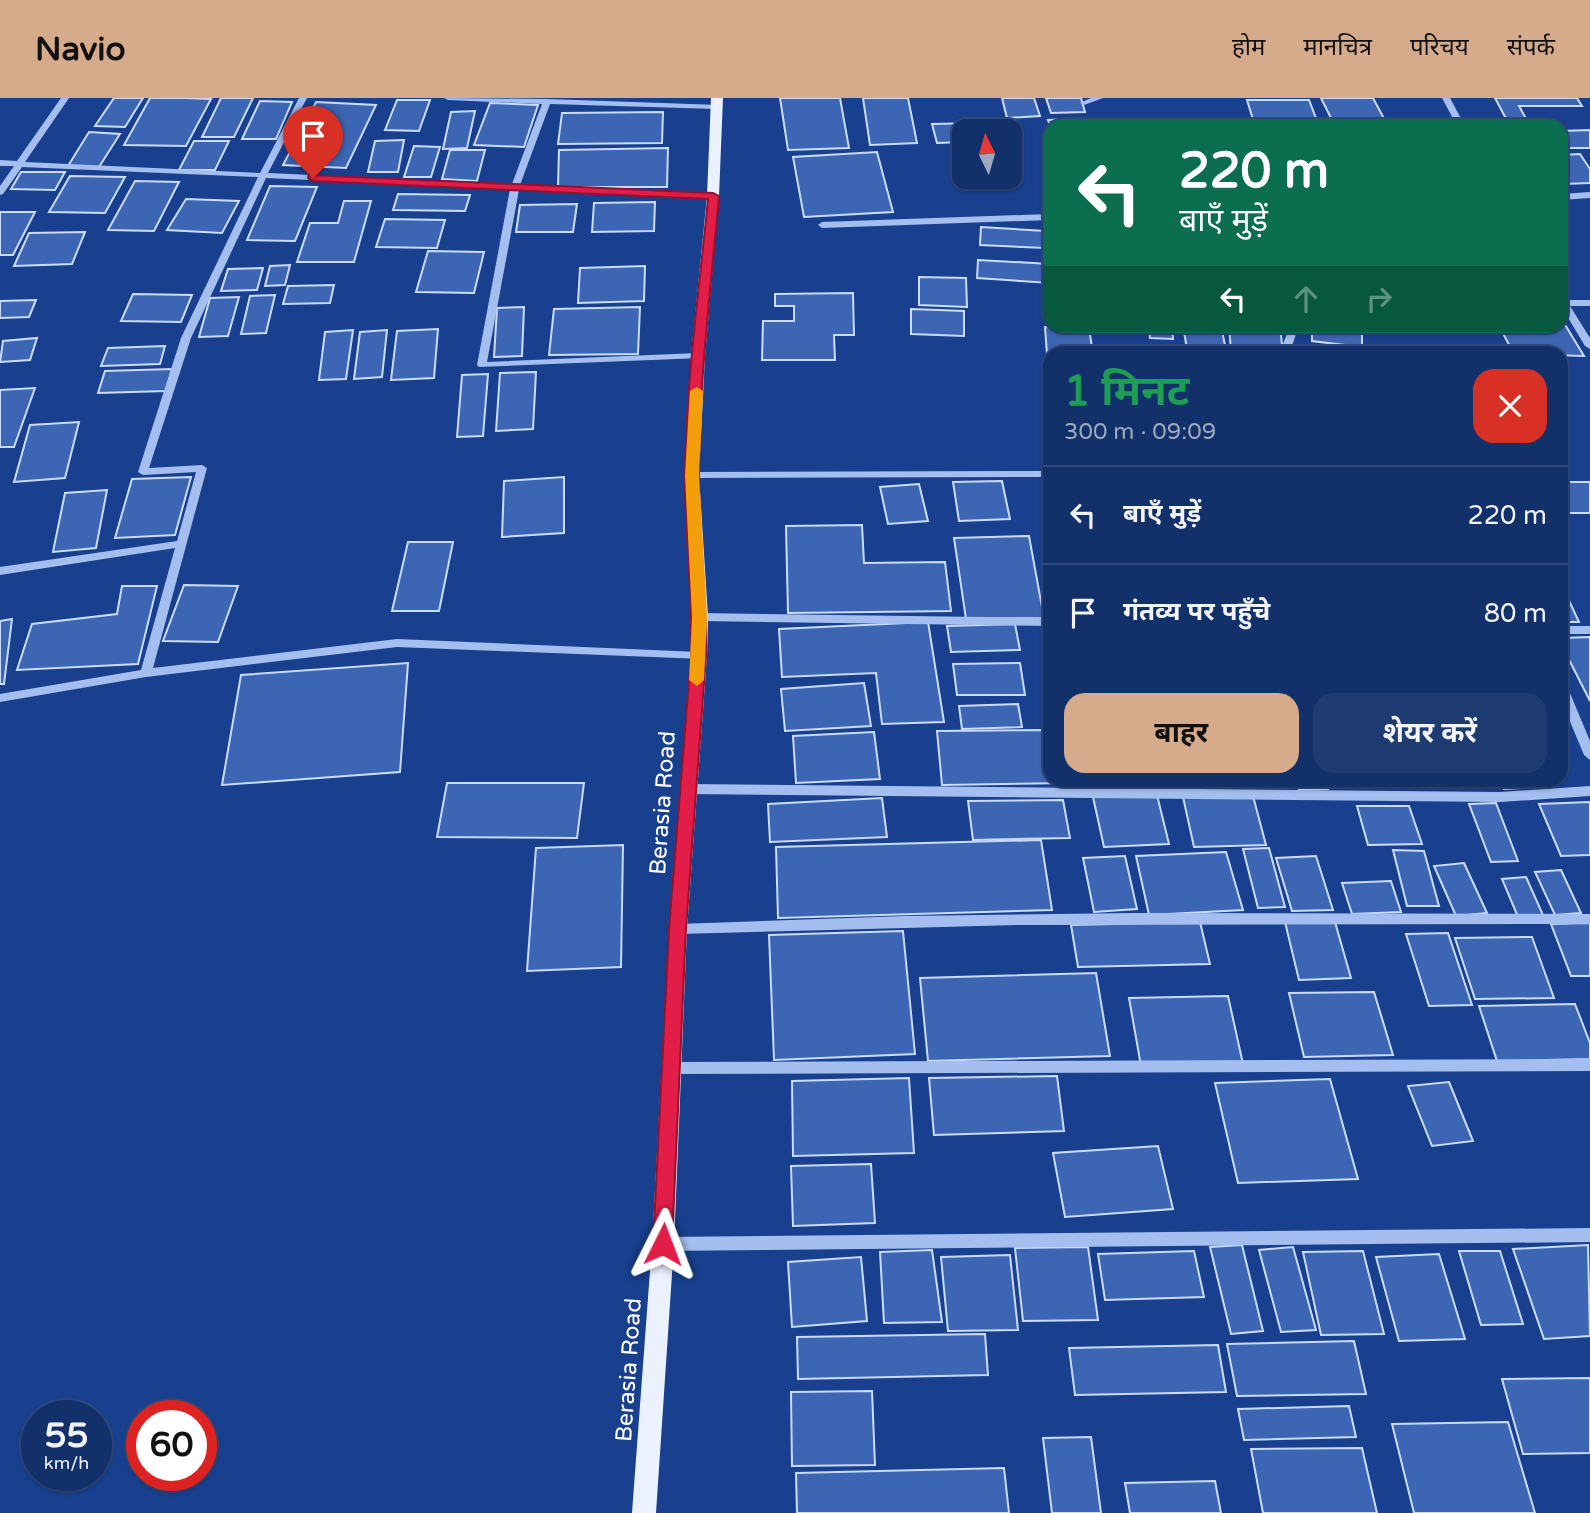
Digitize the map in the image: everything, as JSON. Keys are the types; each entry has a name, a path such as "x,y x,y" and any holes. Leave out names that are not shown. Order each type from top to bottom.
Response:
{"main road":[{"name":"Berasia Road","path":"644,1513 663,1244 678,929 699,656 692,475 698,356 713,196 716,103"}],"street":[{"path":"0,192 65,98"},
{"path":"146,673 202,468 143,472 186,338 262,176 303,98"},
{"path":"448,98 716,103"},
{"path":"1084,103 1099,98"},
{"path":"1446,98 1457,119"},
{"path":"547,101 515,187 482,365 698,356"},
{"path":"0,163 713,196"},
{"path":"1568,197 1590,195"},
{"path":"822,225 1043,217"},
{"path":"1568,303 1590,303"},
{"path":"1568,312 1590,346"},
{"path":"692,475 1043,474"},
{"path":"0,572 180,544"},
{"path":"699,617 1043,622"},
{"path":"1568,630 1590,630"},
{"path":"0,698 146,673 397,643 699,656"},
{"path":"1568,703 1590,755"},
{"path":"688,789 1500,797 1590,791"},
{"path":"678,929 892,920 1032,918 1590,919"},
{"path":"672,1068 1590,1065"},
{"path":"663,1244 1590,1234"}],"building":[{"path":"114,98 143,98 125,127 95,126"},
{"path":"150,98 211,99 186,146 124,145"},
{"path":"221,98 253,98 234,137 202,137"},
{"path":"780,98 840,98 849,148 788,150"},
{"path":"863,98 908,98 917,143 870,145"},
{"path":"1002,98 1034,98 1040,116 1007,118"},
{"path":"1046,98 1081,98 1085,112 1051,113"},
{"path":"1321,98 1373,98 1384,119 1332,119"},
{"path":"1495,98 1577,98 1582,106 1519,106 1526,119 1506,119"},
{"path":"397,100 430,100 419,131 385,130"},
{"path":"1247,100 1309,100 1316,119 1253,119"},
{"path":"260,101 292,102 276,139 242,139"},
{"path":"316,102 376,105 346,168 283,165"},
{"path":"490,103 538,105 524,147 474,145"},
{"path":"475,111 467,148 443,149 451,112"},
{"path":"663,112 662,143 558,144 562,113"},
{"path":"932,124 952,124 952,142 937,143"},
{"path":"1590,130 1590,148 1568,148 1568,131"},
{"path":"89,132 120,134 99,167 68,166"},
{"path":"404,140 398,172 368,172 375,141"},
{"path":"194,141 229,141 215,170 179,170"},
{"path":"414,146 440,147 431,177 404,177"},
{"path":"668,148 667,187 558,187 559,150"},
{"path":"450,150 485,150 477,181 442,179"},
{"path":"877,152 893,212 804,217 793,157"},
{"path":"1580,154 1590,169 1590,183 1568,184 1568,155"},
{"path":"21,172 65,172 55,190 11,189"},
{"path":"70,176 125,177 105,213 49,212"},
{"path":"135,181 179,182 154,231 108,230"},
{"path":"270,186 317,187 295,241 247,240"},
{"path":"398,194 470,195 465,211 393,210"},
{"path":"186,199 239,201 222,233 167,230"},
{"path":"344,201 371,201 354,262 297,262 310,223 338,223"},
{"path":"655,202 654,231 592,232 594,203"},
{"path":"577,204 573,232 516,232 520,205"},
{"path":"0,212 35,212 13,255 0,255"},
{"path":"385,219 445,220 437,248 376,247"},
{"path":"981,227 1043,231 1043,248 980,245"},
{"path":"85,232 72,264 14,266 29,233"},
{"path":"428,251 484,252 474,293 416,292"},
{"path":"978,260 1043,264 1043,283 977,278"},
{"path":"290,265 285,285 265,286 270,266"},
{"path":"645,266 644,301 578,303 580,268"},
{"path":"263,268 257,290 221,291 228,269"},
{"path":"919,277 966,278 967,307 919,305"},
{"path":"334,285 330,303 283,304 288,286"},
{"path":"853,293 854,335 834,335 835,360 762,360 763,321 794,321 794,306 775,306 775,294"},
{"path":"133,294 192,295 181,322 121,321"},
{"path":"275,295 266,333 241,334 250,296"},
{"path":"239,297 228,336 199,337 210,298"},
{"path":"36,300 29,317 0,318 0,301"},
{"path":"524,307 522,356 494,357 497,308"},
{"path":"640,307 638,354 549,355 554,309"},
{"path":"911,309 964,311 964,336 911,334"},
{"path":"438,329 434,378 391,380 397,331"},
{"path":"353,330 346,379 319,380 325,332"},
{"path":"387,330 382,377 354,379 360,332"},
{"path":"1568,330 1584,356 1568,356 1568,346 1510,346 1503,333 1568,333"},
{"path":"1045,333 1090,333 1092,346 1046,346"},
{"path":"1150,333 1173,333 1173,339 1150,338"},
{"path":"1184,333 1222,333 1225,346 1186,346"},
{"path":"1230,333 1281,333 1282,346 1231,346"},
{"path":"1312,333 1362,333 1362,346 1312,341"},
{"path":"37,338 30,360 0,362 3,341"},
{"path":"165,346 160,364 101,366 108,348"},
{"path":"172,369 166,391 98,393 105,371"},
{"path":"536,372 533,429 496,431 500,373"},
{"path":"488,374 483,436 457,437 462,375"},
{"path":"35,388 14,447 0,447 0,390"},
{"path":"79,422 65,478 14,482 30,425"},
{"path":"191,477 175,535 115,538 132,479"},
{"path":"564,477 564,533 502,537 504,481"},
{"path":"1002,481 1010,519 959,521 953,482"},
{"path":"1568,482 1590,482 1590,513 1568,513"},
{"path":"919,484 928,521 888,524 880,487"},
{"path":"107,490 96,548 53,552 65,493"},
{"path":"862,525 864,563 945,562 951,611 788,613 786,526"},
{"path":"1029,536 1043,618 966,619 954,538"},
{"path":"408,542 453,542 439,611 392,611"},
{"path":"184,585 238,586 218,642 163,641"},
{"path":"122,586 157,586 138,664 17,670 32,624 117,614"},
{"path":"1568,598 1579,622 1568,622"},
{"path":"12,619 4,684 0,684 0,621"},
{"path":"928,622 944,722 882,724 876,673 782,677 779,629"},
{"path":"1015,624 1020,650 951,652 947,626"},
{"path":"1590,637 1590,701 1568,658 1568,638"},
{"path":"408,663 400,772 222,785 241,675"},
{"path":"1020,663 1025,695 957,695 953,664"},
{"path":"864,683 871,726 785,731 781,689"},
{"path":"1018,704 1022,727 962,729 959,706"},
{"path":"1043,730 1043,783 942,785 937,731"},
{"path":"874,732 880,779 796,783 793,736"},
{"path":"447,783 584,783 577,838 437,837"},
{"path":"1298,787 1328,789 1299,790"},
{"path":"1503,787 1542,787 1504,789"},
{"path":"1157,795 1169,844 1104,847 1093,797"},
{"path":"1253,796 1266,845 1194,847 1183,797"},
{"path":"882,798 887,837 770,842 768,804"},
{"path":"1063,800 1070,838 973,840 968,801"},
{"path":"1590,802 1590,855 1561,856 1539,804"},
{"path":"1496,803 1518,861 1491,862 1469,804"},
{"path":"1357,806 1409,806 1422,844 1368,845"},
{"path":"1041,840 1052,910 778,918 776,847"},
{"path":"623,845 621,967 527,971 536,848"},
{"path":"1269,848 1285,907 1258,908 1243,849"},
{"path":"1393,850 1424,851 1439,906 1407,906"},
{"path":"1226,852 1243,910 1149,915 1136,856"},
{"path":"1125,856 1137,909 1094,912 1083,858"},
{"path":"1316,856 1333,910 1292,911 1276,858"},
{"path":"1464,863 1487,913 1456,916 1434,866"},
{"path":"1561,870 1581,913 1555,915 1535,872"},
{"path":"1526,877 1543,915 1518,917 1502,879"},
{"path":"1391,881 1401,912 1352,914 1342,883"},
{"path":"1200,922 1210,964 1078,967 1071,925"},
{"path":"1285,922 1335,922 1351,978 1299,980"},
{"path":"1590,923 1590,976 1571,976 1551,924"},
{"path":"903,931 915,1054 774,1060 769,935"},
{"path":"1448,933 1472,1005 1429,1006 1406,934"},
{"path":"1532,937 1554,998 1475,999 1455,938"},
{"path":"1096,973 1110,1056 928,1061 920,978"},
{"path":"1374,992 1393,1055 1304,1057 1289,993"},
{"path":"1228,996 1243,1064 1141,1066 1129,998"},
{"path":"1575,1004 1590,1043 1590,1059 1497,1061 1479,1006"},
{"path":"1057,1076 1064,1131 934,1135 929,1078"},
{"path":"909,1078 914,1153 793,1156 792,1081"},
{"path":"1330,1079 1358,1179 1238,1183 1215,1083"},
{"path":"1449,1082 1473,1141 1432,1146 1408,1086"},
{"path":"1158,1146 1173,1209 1065,1217 1053,1153"},
{"path":"871,1164 875,1223 793,1226 791,1166"},
{"path":"1242,1245 1263,1331 1231,1334 1210,1247"},
{"path":"1588,1245 1590,1336 1544,1339 1513,1249"},
{"path":"1088,1247 1098,1320 1023,1321 1015,1248"},
{"path":"1293,1247 1316,1330 1281,1332 1259,1250"},
{"path":"932,1250 942,1322 884,1323 880,1252"},
{"path":"1194,1251 1204,1297 1105,1300 1098,1254"},
{"path":"1363,1251 1384,1334 1321,1335 1303,1252"},
{"path":"1459,1251 1500,1251 1523,1324 1481,1325"},
{"path":"1439,1254 1465,1339 1399,1341 1376,1257"},
{"path":"1010,1255 1018,1330 948,1331 941,1257"},
{"path":"861,1257 867,1321 792,1327 788,1262"},
{"path":"985,1334 988,1375 798,1379 797,1337"},
{"path":"1354,1341 1366,1394 1237,1396 1227,1344"},
{"path":"1218,1345 1226,1392 1075,1395 1069,1348"},
{"path":"1590,1378 1590,1453 1523,1454 1502,1379"},
{"path":"872,1391 875,1465 792,1466 791,1392"},
{"path":"1349,1406 1356,1437 1244,1440 1238,1409"},
{"path":"1508,1422 1535,1513 1414,1513 1392,1424"},
{"path":"1091,1437 1101,1513 1052,1513 1043,1438"},
{"path":"1362,1448 1377,1513 1263,1513 1251,1449"},
{"path":"1004,1468 1009,1513 797,1513 796,1473"},
{"path":"1215,1481 1221,1513 1130,1513 1125,1483"}],"slow traffic":[{"path":"697,391 692,475 699,617 697,680"}],"route":[{"path":"313,178 713,196 698,356 692,475 699,656 678,929 663,1244"}]}
